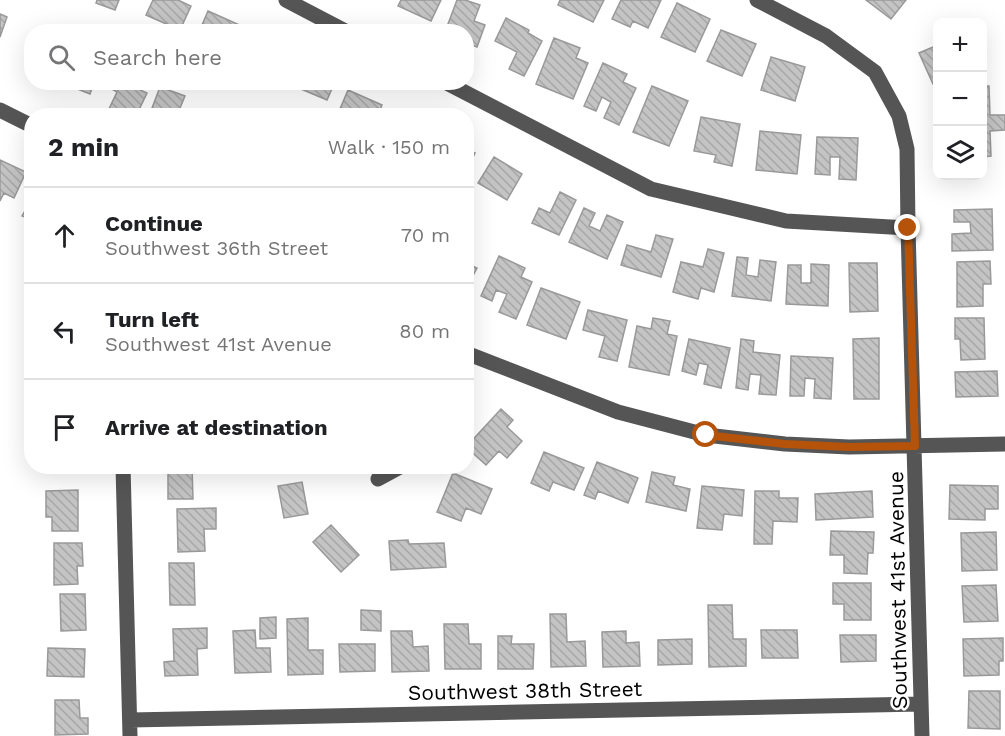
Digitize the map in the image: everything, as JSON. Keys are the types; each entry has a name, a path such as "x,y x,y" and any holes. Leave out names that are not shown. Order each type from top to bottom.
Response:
{"street":[{"path":"286,0 332,24"},
{"name":"Southwest 41st Avenue","path":"757,0 826,36 875,72 899,116 908,149 908,228 922,736"},
{"path":"460,90 651,189 786,221 908,228"},
{"path":"0,110 24,122"},
{"path":"474,359 618,412 706,435 785,444 849,447 1005,444"},
{"path":"123,474 130,736"},
{"path":"378,479 387,474"},
{"name":"Southwest 38th Street","path":"129,720 921,704"}],"building":[{"path":"97,0 119,0 115,10 96,3"},
{"path":"153,0 178,0 191,6 183,24 166,24 146,15"},
{"path":"401,0 441,0 431,21 398,6"},
{"path":"457,0 480,5 474,21 485,25 477,47 474,46 474,24 448,24"},
{"path":"560,0 604,0 593,22 558,5"},
{"path":"621,0 661,0 648,28 633,21 630,27 612,19"},
{"path":"866,0 906,0 891,19"},
{"path":"677,3 710,19 695,52 661,37"},
{"path":"208,11 237,24 202,24"},
{"path":"0,14 7,17 0,37"},
{"path":"506,18 529,30 528,33 542,41 524,76 509,69 517,52 495,41"},
{"path":"721,30 756,44 742,76 707,61"},
{"path":"554,38 580,48 576,58 588,63 573,99 536,84"},
{"path":"933,47 933,84 919,53"},
{"path":"771,57 805,67 795,101 761,90"},
{"path":"603,63 627,74 623,82 636,88 619,125 604,118 611,102 602,97 596,111 584,106"},
{"path":"652,86 688,101 669,146 633,132"},
{"path":"987,86 989,86 990,115 1005,115 1005,130 990,131 991,156 987,156"},
{"path":"80,90 91,90 90,94"},
{"path":"114,90 140,90 147,93 140,108 109,108 117,92"},
{"path":"159,90 168,90 185,96 180,108 152,108"},
{"path":"303,90 331,90 327,100"},
{"path":"348,90 382,105 381,108 340,108"},
{"path":"701,117 740,124 732,166 714,162 716,155 694,151"},
{"path":"760,131 801,135 797,174 756,170"},
{"path":"817,137 858,138 856,180 839,179 840,157 830,157 830,175 815,174"},
{"path":"494,157 522,174 507,200 478,183"},
{"path":"0,160 24,171 24,176 14,198 4,193 0,201"},
{"path":"560,192 576,200 559,235 532,223 539,208 550,213"},
{"path":"584,208 595,213 589,226 600,231 607,215 623,222 607,259 569,242"},
{"path":"992,209 993,250 952,251 952,234 971,233 970,222 954,222 954,210"},
{"path":"656,235 673,239 661,277 621,265 627,245 651,252"},
{"path":"708,249 724,253 714,292 701,288 698,299 673,292 681,262 703,267"},
{"path":"499,256 525,268 521,277 532,282 516,319 499,312 507,294 496,290 492,301 481,296"},
{"path":"737,257 748,258 746,275 758,277 760,260 776,262 771,301 732,296"},
{"path":"990,261 991,284 983,284 983,306 957,307 957,262"},
{"path":"849,263 877,263 878,311 850,312"},
{"path":"811,264 829,265 828,306 786,304 788,265 801,265 801,283 811,283"},
{"path":"541,288 580,302 566,339 527,325"},
{"path":"588,310 627,320 617,361 599,357 605,336 583,330"},
{"path":"653,318 670,321 667,334 677,336 669,375 629,367 637,326 651,329"},
{"path":"955,318 984,318 985,359 961,360 960,339 955,339"},
{"path":"879,338 879,399 854,399 853,339"},
{"path":"689,339 730,348 721,388 704,384 708,365 699,363 696,375 682,371"},
{"path":"741,339 754,341 753,352 780,355 776,395 759,394 761,375 750,374 748,390 736,388"},
{"path":"791,356 833,358 831,399 814,398 815,379 805,378 804,396 790,396"},
{"path":"997,371 998,396 956,397 955,372"},
{"path":"501,409 513,420 507,427 522,441 507,458 499,451 486,465 474,454 474,438"},
{"path":"544,452 584,468 574,490 553,482 549,491 531,483"},
{"path":"597,462 638,478 628,503 598,491 595,499 584,495"},
{"path":"652,472 675,477 673,485 690,489 686,511 646,502"},
{"path":"168,474 192,474 193,499 168,499"},
{"path":"453,474 492,489 481,514 466,508 461,521 437,512"},
{"path":"302,482 308,514 284,518 278,486"},
{"path":"950,485 998,486 998,509 985,509 985,520 949,519"},
{"path":"702,486 744,490 742,516 724,514 722,530 697,528"},
{"path":"78,490 78,531 52,531 52,517 46,517 46,491"},
{"path":"755,491 779,491 779,498 798,498 797,522 773,521 772,544 754,544"},
{"path":"872,491 873,517 816,520 815,494"},
{"path":"216,508 216,529 204,529 205,551 178,552 177,509"},
{"path":"331,525 359,555 341,572 313,542"},
{"path":"831,531 874,532 873,553 868,553 867,574 844,573 844,555 830,555"},
{"path":"996,532 997,570 962,571 961,533"},
{"path":"408,540 409,544 444,543 446,567 391,570 389,541"},
{"path":"54,543 82,543 83,566 77,566 78,584 54,585"},
{"path":"169,563 194,563 195,605 170,605"},
{"path":"833,583 871,583 871,620 844,620 844,604 833,604"},
{"path":"996,585 998,621 964,622 962,586"},
{"path":"60,594 85,594 86,630 61,631"},
{"path":"708,605 732,605 733,639 746,639 746,666 709,667"},
{"path":"361,610 381,611 381,631 361,630"},
{"path":"550,614 566,614 567,642 585,641 586,666 551,667"},
{"path":"276,617 276,638 260,639 260,618"},
{"path":"308,618 308,650 323,650 323,674 288,675 287,619"},
{"path":"444,624 468,624 469,644 481,644 481,669 445,669"},
{"path":"207,628 207,648 197,649 198,675 165,676 164,662 174,661 173,629"},
{"path":"255,630 256,648 270,648 271,672 235,673 233,631"},
{"path":"761,630 797,630 798,658 762,658"},
{"path":"391,631 412,631 413,647 428,646 429,671 392,672"},
{"path":"626,631 626,643 639,642 640,666 603,667 602,632"},
{"path":"840,635 876,635 876,661 841,662"},
{"path":"498,636 512,636 511,644 534,644 533,669 498,669"},
{"path":"1003,638 1003,661 999,661 999,675 964,676 963,639"},
{"path":"692,639 692,664 658,665 658,640"},
{"path":"339,644 375,644 375,671 340,672"},
{"path":"48,648 85,649 84,677 47,676"},
{"path":"969,691 1000,691 1000,729 968,728"},
{"path":"55,700 79,700 80,718 88,718 88,734 55,735"}],"route":[{"path":"706,435 785,444 849,447 915,446 908,228"}]}
